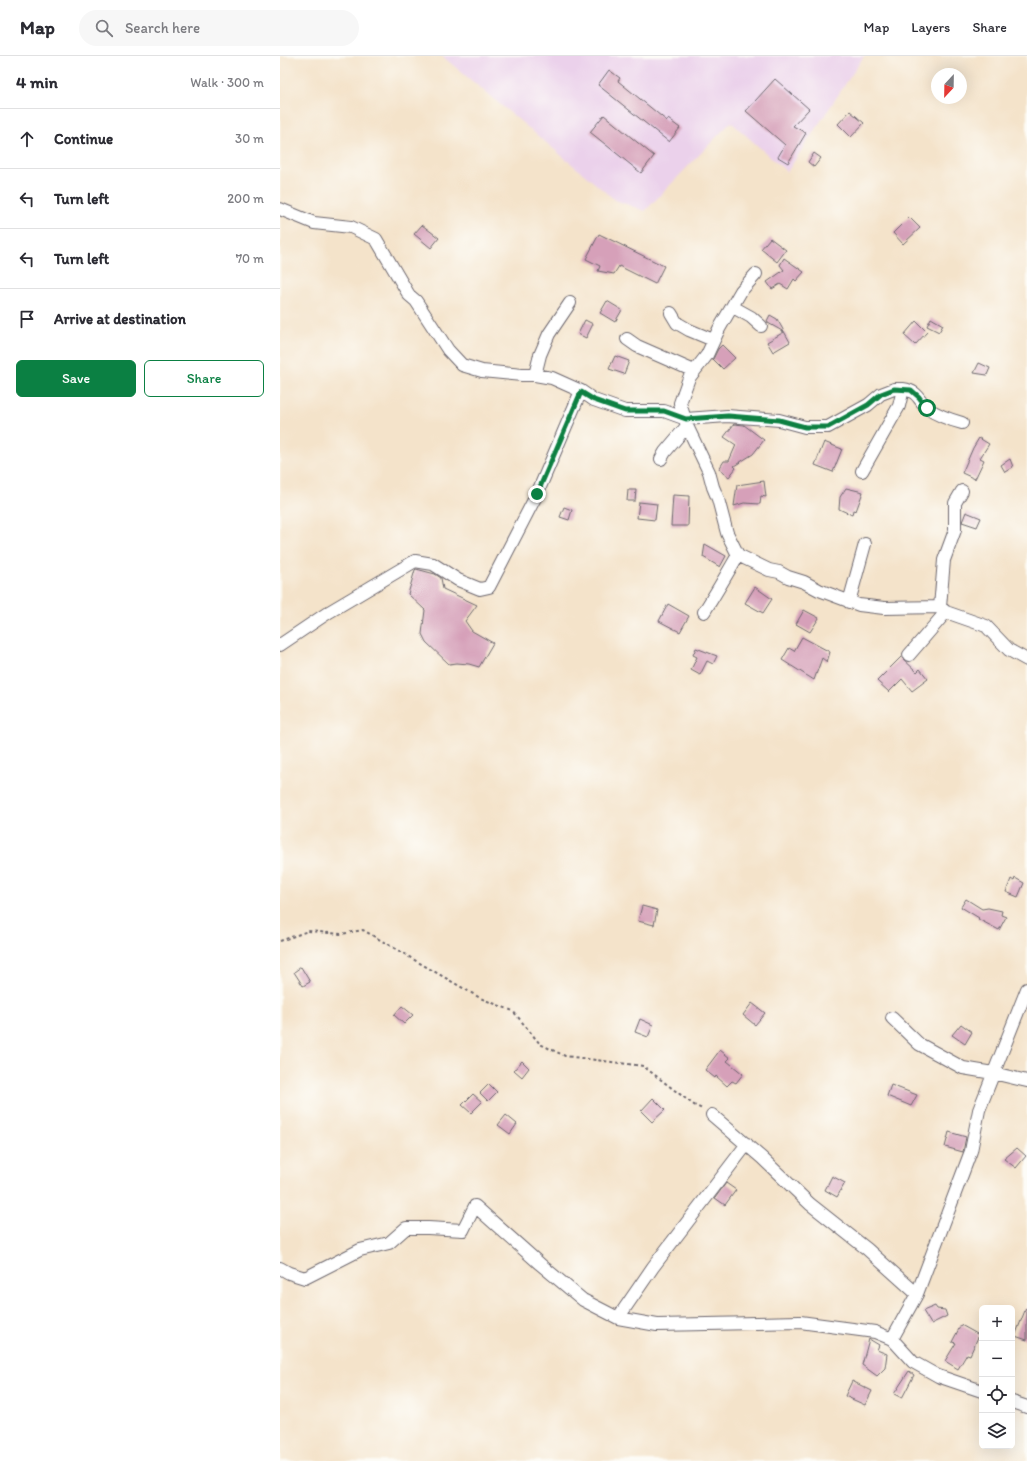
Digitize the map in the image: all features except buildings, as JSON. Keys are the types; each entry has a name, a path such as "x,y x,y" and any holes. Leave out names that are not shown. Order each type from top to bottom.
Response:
{"street":[{"path":"280,209 314,223 351,227 376,239 409,295 416,301 448,350 462,365 482,371 535,375 552,378 594,400 625,411 664,411 686,422 728,416 779,420 805,427 828,427 868,405 881,394 894,389 903,389 911,390 919,397 927,408 962,423"},
{"path":"756,274 741,291 713,340 707,355 689,378 680,403 686,422 709,472 727,533 738,555 769,570 779,572 819,590 859,605 884,608 943,610 986,626 1009,650 1027,660"},
{"path":"535,375 540,355 549,334 570,303"},
{"path":"733,307 751,317 761,326"},
{"path":"671,313 677,323 713,340"},
{"path":"627,339 637,346 694,371"},
{"path":"862,471 899,406 903,389"},
{"path":"280,645 329,612 415,561 433,564 458,580 480,589 490,587 537,494 581,392"},
{"path":"661,459 686,422"},
{"path":"909,655 943,610 944,560 955,530 955,504 962,491"},
{"path":"849,602 865,544"},
{"path":"704,612 720,588 738,555"},
{"path":"892,1338 917,1294 971,1151 979,1110 1027,989"},
{"path":"892,1018 919,1044 950,1062 963,1068 993,1072 1027,1081"},
{"path":"712,1115 747,1144 810,1204 867,1249 917,1294"},
{"path":"618,1318 653,1267 747,1144"},
{"path":"280,1268 289,1273 305,1278 360,1250 389,1243 406,1228 462,1230 475,1206 540,1264 584,1300 618,1318 657,1325 800,1322 875,1332 892,1338 913,1362 938,1376 979,1390"},
{"path":"1015,1403 1027,1407"}],"path":[{"path":"280,941 308,931 341,934 363,930 480,998 513,1011 540,1044 565,1056 642,1066 694,1105 712,1115"}],"shaded area":[{"path":"442,56 864,56 787,172 731,122 645,211 615,200"}],"route":[{"path":"537,494 581,392 594,400 625,411 664,411 686,419 728,416 779,420 805,427 828,427 868,405 881,394 894,389 911,390 919,397 927,408"}]}
